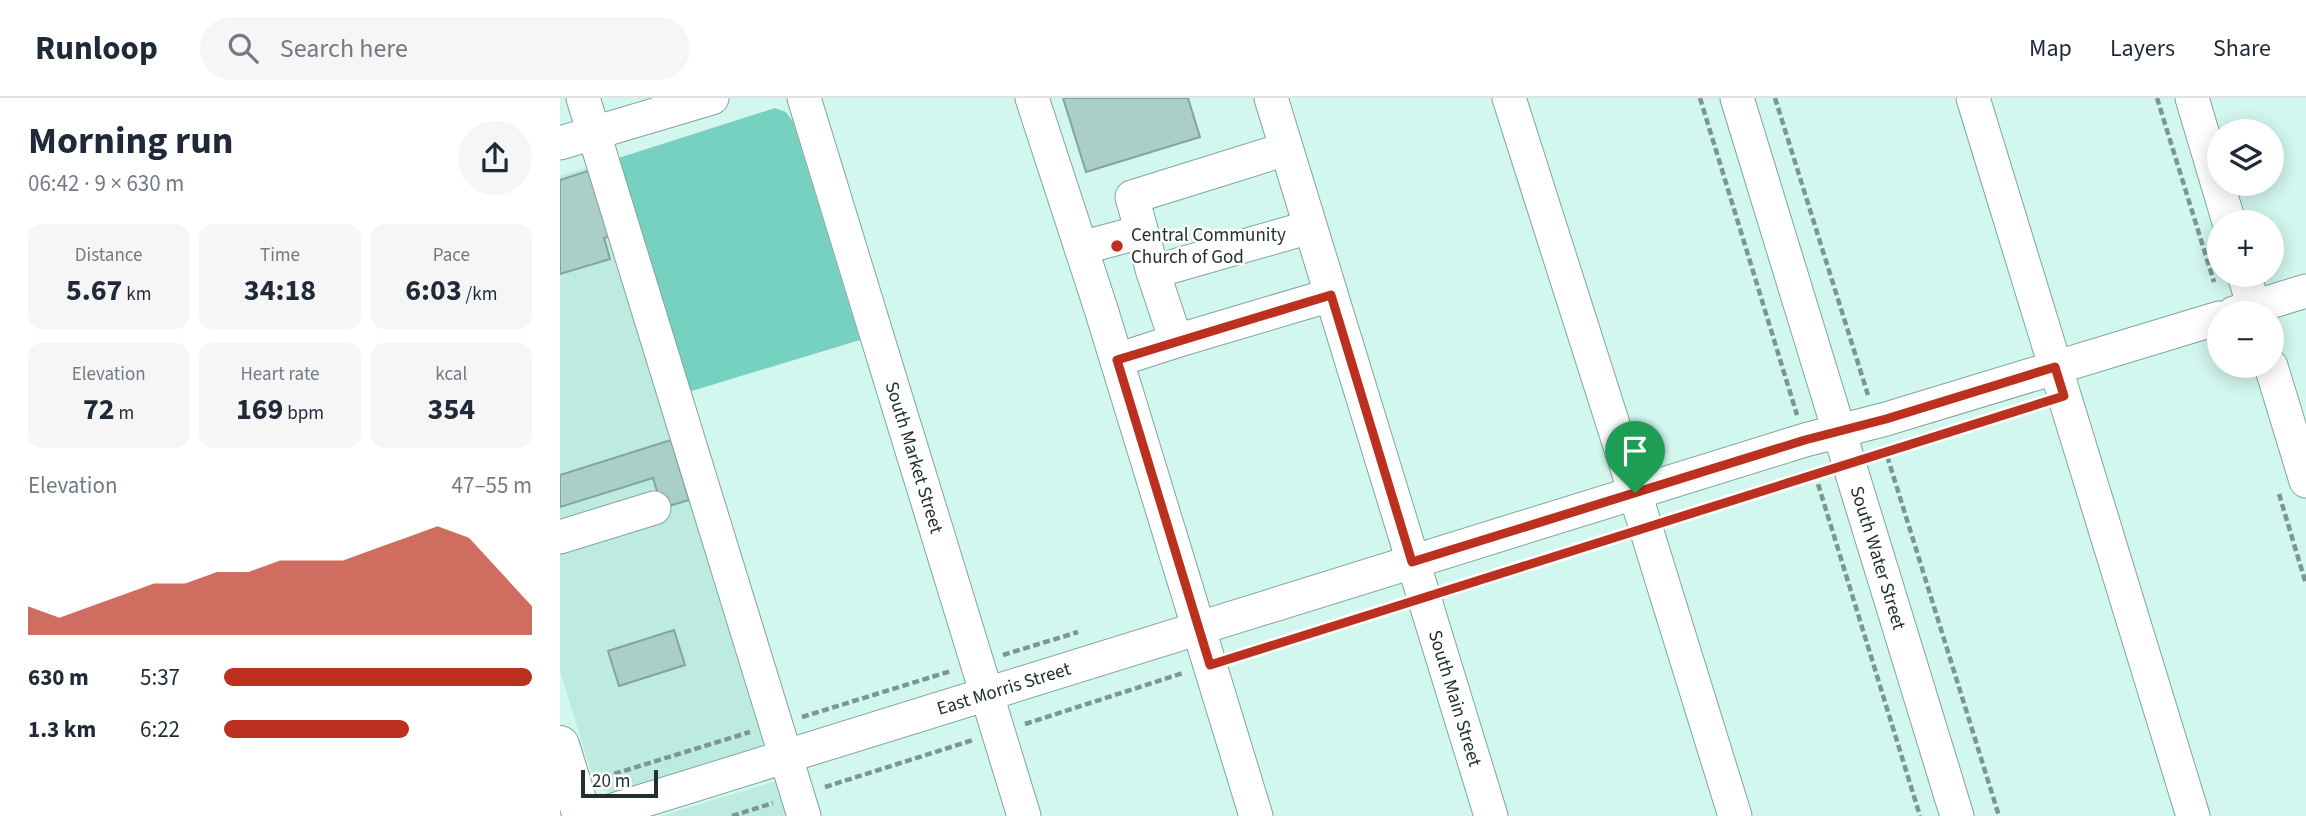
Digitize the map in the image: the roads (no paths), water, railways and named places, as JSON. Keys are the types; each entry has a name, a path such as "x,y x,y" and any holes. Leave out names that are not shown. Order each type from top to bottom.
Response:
{"main road":[{"path":"560,745 582,816"}],"street":[{"path":"583,98 801,806"},
{"path":"560,143 712,98"},
{"name":"South Market Street","path":"804,98 1024,816"},
{"path":"1032,98 1117,360 1256,816"},
{"name":"South Main Street","path":"1271,98 1491,816"},
{"path":"1508,98 1646,527 1735,816"},
{"name":"South Water Street","path":"1737,98 1958,816"},
{"path":"1973,98 2193,816"},
{"path":"2192,98 2225,210"},
{"path":"1176,341 1132,197 1286,149"},
{"path":"1153,272 1310,227"},
{"path":"1081,248 1141,232"},
{"name":"East Morris Street","path":"2248,301 2306,291"},
{"path":"1117,360 1331,295"},
{"name":"East Morris Street","path":"594,816 1839,431 1881,437 2055,367 2207,314"},
{"path":"2275,378 2306,481"},
{"path":"560,537 654,508"}],"place":[{"name":"Central Community Church of God","path":"1117,246"}]}
